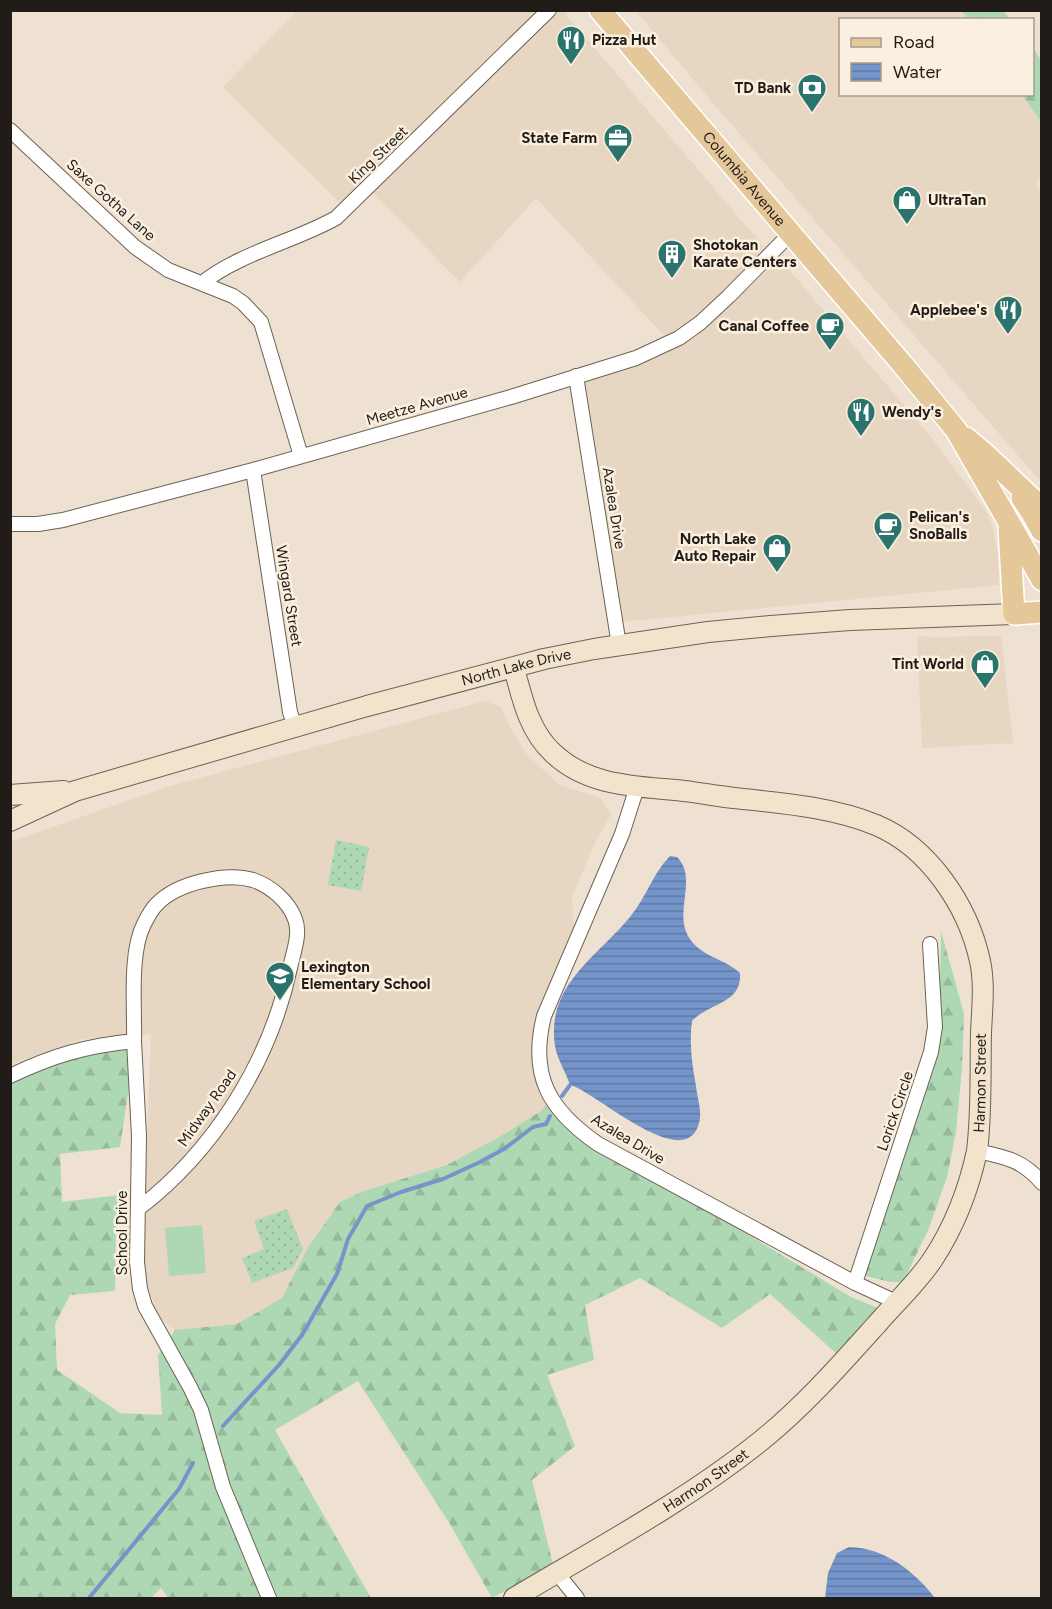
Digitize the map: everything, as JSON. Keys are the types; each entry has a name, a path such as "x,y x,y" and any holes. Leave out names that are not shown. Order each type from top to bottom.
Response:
{"main road":[{"name":"Columbia Avenue","path":"600,10 956,430 1041,580"},
{"name":"Columbia Avenue","path":"956,430 985,454 1041,508"},
{"name":"Columbia Avenue","path":"1000,469 1033,515 1041,531"},
{"path":"1008,521 1014,614"},
{"name":"North Lake Drive","path":"1014,614 1041,612"}],"street":[{"name":"King Street","path":"202,283 235,262 316,229 336,218 549,10"},
{"name":"Saxe Gotha Lane","path":"10,130 135,247 168,270 233,296 261,322 301,456"},
{"name":"Meetze Avenue","path":"11,529 63,520 253,470 636,358 679,338 719,306 790,234"},
{"name":"Azalea Drive","path":"576,376 619,645"},
{"name":"Wingard Street","path":"253,470 290,712 295,727"},
{"name":"North Lake Drive","path":"10,821 75,791 367,706 544,659 708,632 850,620 1014,614"},
{"name":"Harmon Street","path":"514,668 528,717 553,754 574,770 597,780 637,787 776,803 836,813 858,818 901,839 933,868 953,895 973,939 980,962 982,1009 977,1150 955,1221 932,1260 801,1405 756,1445 697,1487 514,1599"},
{"name":"Azalea Drive","path":"637,787 622,834 544,1016 539,1038 538,1058 544,1083 558,1108 578,1129 598,1144 855,1283 896,1302"},
{"path":"10,795 75,791"},
{"name":"Midway Road","path":"134,1041 136,952 143,927 155,905 175,890 195,882 225,878 253,880 273,890 295,917 298,928 285,992 266,1043 250,1077 229,1112 174,1179 138,1209"},
{"name":"Lorick Circle","path":"855,1283 931,1052 935,1027 930,944"},
{"path":"10,1076 66,1052 134,1041"},
{"name":"School Drive","path":"134,1041 139,1136 137,1275 146,1306 201,1410 223,1486 269,1599"},
{"path":"977,1150 1019,1162 1033,1172 1041,1183"},
{"path":"557,1573 577,1599"}],"shaded area":[{"path":"297,11 563,11 764,247 700,323 670,342 536,198 460,282 368,188 346,209 223,87"},
{"path":"636,11 962,11 967,18 839,18 839,96 1023,96 1041,122 1041,170 1036,186 1042,193 1041,482"},
{"path":"780,259 935,442 985,510 992,524 998,555 999,585 620,622 583,383 676,348 704,327"},
{"path":"917,636 1001,636 1013,743 922,748"},
{"name":"Lexington Elementary School","path":"485,701 501,707 526,753 559,785 601,798 611,814 593,847 572,897 575,943 540,1032 551,1098 541,1111 447,1165 364,1191 340,1202 307,1249 282,1298 237,1324 175,1330 160,1318 147,1285 143,1239 151,1034 83,1039 11,1064 10,842 170,786"}],"green space":[{"path":"962,11 1003,11 1009,18 967,18"},
{"path":"1034,50 1041,60 1041,122 1023,96 1034,96"},
{"path":"336,840 369,847 361,891 328,885"},
{"path":"941,931 964,1014 956,1132 947,1177 929,1228 903,1282 890,1282 862,1275 939,1031"},
{"path":"135,1047 120,1147 60,1154 62,1202 119,1195 116,1217 115,1291 70,1295 55,1324 57,1370 120,1413 162,1415 158,1355 175,1330 237,1324 282,1298 307,1249 340,1202 364,1191 447,1165 541,1111 551,1098 598,1144 851,1297 878,1308 863,1331 838,1355 770,1294 722,1328 640,1278 585,1305 594,1360 547,1375 575,1446 532,1480 553,1564 492,1598 450,1524 358,1381 275,1430 371,1598 168,1598 161,1588 151,1598 11,1598 10,1081 69,1055"},
{"path":"287,1209 303,1249 293,1268 252,1283 242,1258 264,1249 254,1221"},
{"path":"202,1225 206,1273 169,1276 165,1228"}],"water":[{"path":"670,856 677,857 686,875 683,916 688,936 699,949 740,973 736,991 730,997 692,1021 691,1054 700,1118 693,1135 679,1140 661,1137 641,1127 582,1090 570,1085 556,1051 554,1025 558,1006 576,974 630,917"},
{"path":"849,1547 875,1552 898,1563 918,1579 935,1598 825,1598 828,1573 837,1553"}],"waterway":[{"path":"562,1096 570,1085"},
{"path":"223,1426 279,1365 302,1335 337,1274 348,1239 367,1206 401,1192 443,1179 480,1162 504,1149 533,1127 546,1124 550,1116"},
{"path":"89,1598 179,1489 193,1463"}],"place":[{"name":"Pizza Hut","path":"571,66"},
{"name":"TD Bank","path":"812,114"},
{"name":"State Farm","path":"618,164"},
{"name":"UltraTan","path":"907,226"},
{"name":"Shotokan Karate Centers","path":"672,280"},
{"name":"Applebee's","path":"1008,336"},
{"name":"Canal Coffee","path":"830,352"},
{"name":"Wendy's","path":"861,438"},
{"name":"Pelican's SnoBalls","path":"888,552"},
{"name":"North Lake Auto Repair","path":"777,574"},
{"name":"Tint World","path":"985,690"},
{"name":"Lexington Elementary School","path":"280,1002"}]}
